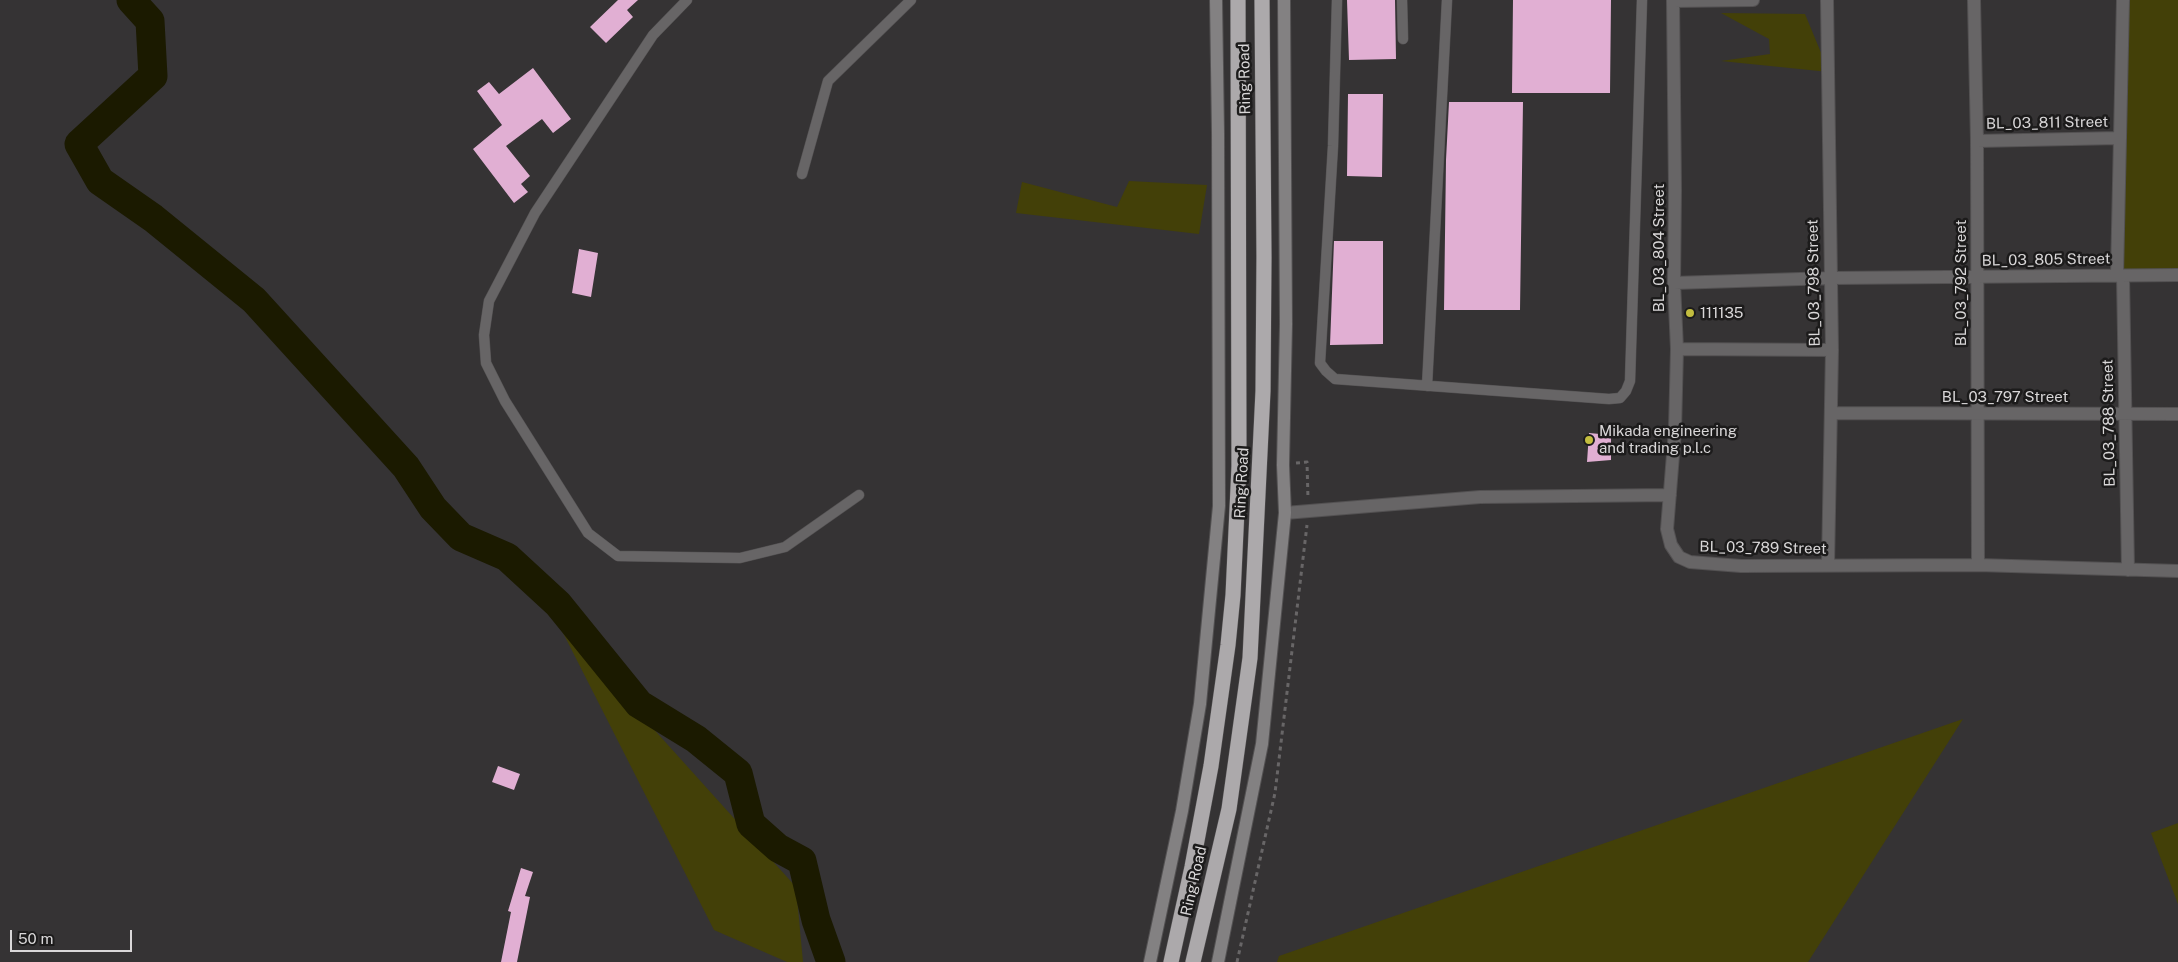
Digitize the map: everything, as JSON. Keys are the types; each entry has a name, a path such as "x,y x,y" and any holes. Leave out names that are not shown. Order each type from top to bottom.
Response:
{"highway":[{"name":"Ring Road","path":"1171,962 1192,867 1211,766 1233,595 1239,458 1238,0"},
{"name":"Ring Road","path":"1193,962 1229,809 1250,658 1263,390 1262,0"}],"street":[{"name":"Ring Road","path":"1150,962 1182,811 1200,704 1219,506 1216,0"},
{"path":"1218,962 1262,744 1285,513 1283,465 1286,324 1284,0"},
{"path":"1673,0 1753,0"},
{"name":"BL_03_804 Street","path":"1670,495 1675,430 1676,349 1673,0"},
{"name":"BL_03_798 Street","path":"1827,0 1832,278 1828,565"},
{"name":"BL_03_792 Street","path":"1974,0 1977,141 1978,565"},
{"name":"BL_03_788 Street","path":"2123,0 2118,138 2128,570"},
{"name":"BL_03_811 Street","path":"1977,141 2118,138"},
{"name":"BL_03_805 Street","path":"1674,283 1832,278 1912,279 2178,275"},
{"path":"1676,349 1832,350"},
{"name":"BL_03_797 Street","path":"1831,413 2178,414"},
{"path":"1285,513 1480,497 1670,495"},
{"name":"BL_03_789 Street","path":"1670,495 1667,529 1671,545 1679,557 1690,562 1740,566 1978,565 2178,571"}],"lane":[{"path":"687,0 653,35 536,213 489,301 484,335 486,363 505,401 588,533 618,556 740,558 785,548 859,495"},
{"path":"802,174 828,81 912,0"},
{"path":"1337,0 1333,146 1320,362 1326,371 1335,379 1609,399 1620,398 1626,391 1630,381 1642,0"},
{"path":"1402,0 1403,39"},
{"path":"1427,386 1447,0"}],"shaded area":[{"path":"2116,0 2178,0 2178,277 2118,278"},
{"path":"1721,13 1805,14 1829,72 1721,61 1770,54 1769,39"},
{"path":"1129,181 1207,185 1199,234 1016,213 1022,182 1117,207"},
{"path":"558,623 796,887 803,962 787,962 714,930"},
{"path":"1963,719 1808,962 1277,962 1279,956"},
{"path":"2178,823 2178,904 2151,833"}],"building":[{"path":"618,0 638,0 627,10 633,17 606,43 590,27"},
{"path":"1347,0 1395,0 1396,59 1349,60"},
{"path":"1513,0 1611,0 1610,93 1512,93"},
{"path":"533,68 571,119 553,133 542,119 506,146 530,176 521,184 528,192 514,203 473,149 502,125 477,91 489,82 499,94"},
{"path":"1348,94 1383,94 1382,177 1347,176"},
{"path":"1449,102 1523,102 1520,310 1444,310 1446,160"},
{"path":"1334,241 1383,241 1383,344 1330,345"},
{"path":"579,249 598,253 591,297 572,293"},
{"path":"1589,433 1611,435 1611,460 1587,462"},
{"path":"498,766 520,774 514,790 492,782"},
{"path":"521,868 533,872 525,896 530,897 517,962 501,962 511,912 508,911"}],"waterway":[{"path":"131,0 150,21 153,76 79,144 100,181 153,218 254,300 406,467 433,508 461,537 507,557 558,604 639,704 696,739 738,773 751,824 778,848 802,861 816,920 831,962"}],"place":[{"name":"111135","path":"1690,313"},
{"name":"Mikada engineering and trading p.l.c","path":"1589,440"}]}
